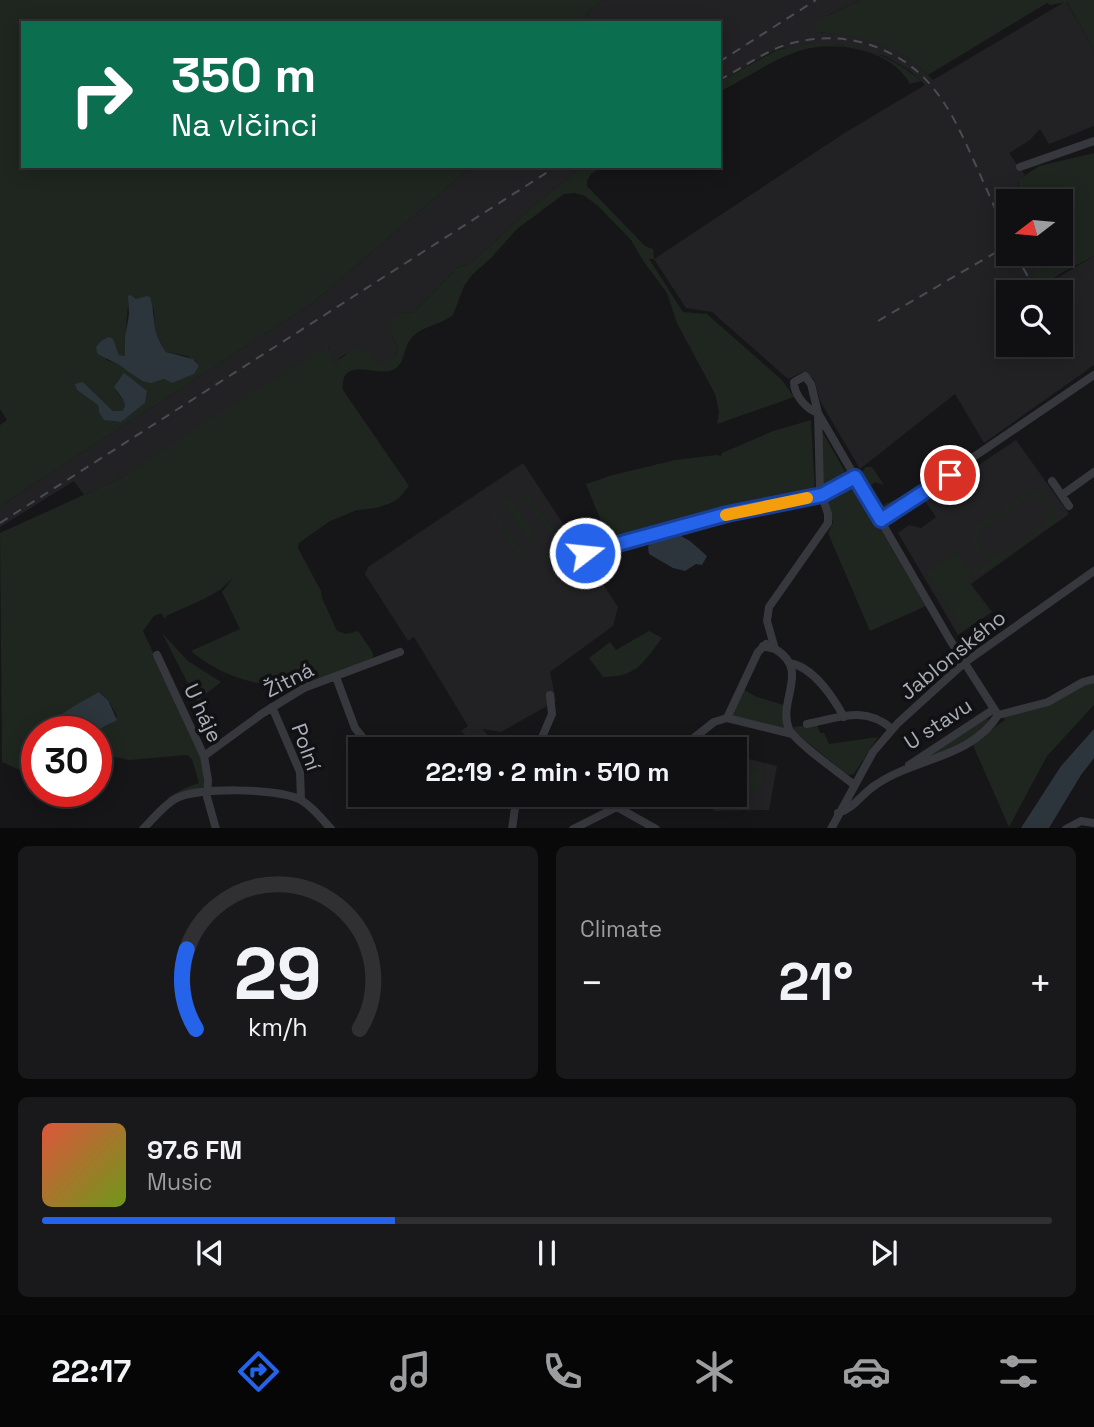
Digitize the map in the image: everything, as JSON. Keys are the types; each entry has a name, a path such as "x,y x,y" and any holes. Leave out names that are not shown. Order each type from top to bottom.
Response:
{"street":[{"path":"1020,167 1094,141"},
{"path":"813,368 794,382 794,388 811,411 818,413 964,663 996,712 1048,702 1083,682 1094,679"},
{"path":"881,520 1094,375"},
{"path":"792,734 787,723 792,677 790,663 774,645 766,617 769,607 826,528 829,518 820,490 818,413 811,384 805,376"},
{"path":"1062,495 1094,472"},
{"path":"585,553 727,514 822,495 855,477"},
{"path":"1052,481 1069,506"},
{"name":"Jablonského","path":"831,828 843,812 854,785 876,748 892,729 964,663 1094,571"},
{"path":"727,718 758,652 764,646 774,645"},
{"name":"Žitná","path":"204,755 304,688 400,652"},
{"name":"U háje","path":"157,655 204,755 207,791 216,828"},
{"path":"790,663 811,674 844,717"},
{"path":"336,677 355,728 362,737"},
{"path":"542,737 552,714 550,695"},
{"name":"Polní","path":"272,708 300,772 300,799"},
{"name":"U stavu","path":"903,770 910,763 996,712"},
{"name":"U stavu","path":"843,812 874,786 903,770 950,754 989,729 996,712"},
{"path":"807,724 866,714 892,729"},
{"path":"696,737 714,723 727,718 792,734 854,785"},
{"path":"143,828 176,799 207,791 277,794 300,799 331,828"},
{"path":"512,828 515,807"},
{"path":"573,828 617,807 656,828"},
{"path":"1066,828 1081,821 1094,823"}],"shaded area":[{"path":"0,0 603,0 590,10 582,21 21,21 21,168 470,168 314,302 0,506 0,425 7,420 0,409","holes":["131,295 141,299 154,310 155,335 166,352 187,356 197,362 172,383 164,379 141,381 121,365 106,360 116,348 119,355 125,356 129,300","83,382 113,411 122,411 125,406 116,391 147,391 144,403 121,422 112,421 99,412 98,405"]},
{"path":"603,0 861,0 828,15 817,32 857,36 882,42 914,62 933,80 1066,1 1094,50 1094,126 1049,144 1040,129 1030,140 1009,153 1025,175 1018,181 1019,189 996,189 996,266 1033,266 1036,280 996,280 996,357 1073,357 1073,280 1053,280 1094,256 1094,365 984,443 955,394 860,469 820,401 814,379 803,372 788,379 712,312 686,308 654,259 846,132 925,85 909,70 885,56 837,44 777,49 721,81 721,21 582,21 590,10"},
{"path":"861,0 1094,0 1094,50 1067,2 1050,5 1047,3 928,75 890,48 864,39 817,32 814,22"},
{"path":"814,43 858,48 897,63 921,81 910,84 902,72 891,63 863,50 832,46 792,53 721,91 721,81 777,50"},
{"path":"1094,153 1094,256 1052,280 1036,280 1033,266 1073,266 1073,189 1020,189 1018,180 1039,166"},
{"path":"470,168 580,168 539,201 471,263 457,268 414,312 401,313 390,333 398,348 396,356 387,362 380,363 345,354 332,364 329,347 121,478 84,495 74,481 0,527 0,506 314,302"},
{"path":"580,168 600,168 591,174 587,186 645,246 653,249 654,259 649,259 683,312 707,314 782,380 794,397 717,424 719,411 715,394 677,323 667,293 631,240 598,206 585,196 564,194 517,229 472,275 464,286 453,315 414,335 399,366 383,372 352,371 344,380 343,390 409,486 391,503 357,510 330,521 299,543 298,548 321,591 337,631 346,634 358,631 373,653 373,658 324,678 292,685 261,684 216,668 191,651 240,629 222,592 233,578 220,590 166,616 165,619 161,613 154,616 143,631 202,756 204,787 167,798 199,783 192,759 187,755 129,760 112,756 112,722 117,716 100,692 61,716 21,716 21,771 2,762 0,533 121,478 328,346 333,363 358,347 380,363 396,356 398,348 390,333 393,318 401,313 414,312 457,268 471,263 539,201"},
{"path":"131,295 136,299 150,297 158,337 166,352 193,359 199,366 194,374 172,383 164,379 151,383 142,381 97,353 96,347 109,337 113,339 119,355 125,356 128,296"},
{"path":"126,370 124,373 147,391 145,403 121,422 104,420 98,405 77,390 75,384 83,382 113,411 122,411 125,406 123,399 114,387"},
{"path":"811,420 815,492 730,509 725,507 723,511 647,531 642,530 641,533 610,543 586,484 675,460 721,456 722,453 773,431"},
{"path":"819,426 847,475 825,490 823,488"},
{"path":"1016,440 1069,514 971,584 992,612 958,635 898,533 909,525 921,528 936,517 925,501"},
{"path":"523,463 618,607 613,626 550,672 556,701 501,732 482,729 490,737 467,737 461,731 468,726 414,637 408,641 365,574 368,567"},
{"path":"866,467 872,467 884,485 875,482 871,485 883,505 918,489 889,508 884,508 862,472"},
{"path":"854,484 926,606 870,631 828,533 833,523 827,501"},
{"path":"523,490 557,533 556,537 550,534 520,491"},
{"path":"1028,493 1038,493 1046,497 1051,504 1053,518 1057,517 1059,520 982,574 979,570 992,561 982,556 975,548 974,533 986,519","holes":["1032,496 1045,501 1049,509 1047,518 1029,537 998,556 993,557 982,552 977,541 979,531 1025,499"]},
{"path":"510,498 536,536 529,541 503,503"},
{"path":"493,510 523,557 519,556 492,515"},
{"path":"681,536 707,556 702,565 696,564 685,571 673,568 649,554 650,543"},
{"path":"562,544 570,550 568,557 540,563 541,559"},
{"path":"957,552 972,574 966,579 989,613 964,630 926,574"},
{"path":"649,631 662,638 644,661 632,671 603,677 589,658 610,642 616,650"},
{"path":"162,633 188,661 221,682 201,698 199,705"},
{"path":"1094,676 1094,705 1047,756 1009,827 972,743 1005,720 1003,716 1050,702"},
{"path":"743,689 757,697 784,705 785,729 731,715"},
{"path":"99,692 108,700 117,720 112,723 112,716 60,716"},
{"path":"985,718 990,720 990,724 949,752 916,761"},
{"path":"817,724 829,744 878,737 854,774 850,775 796,733 793,727"},
{"path":"1094,729 1094,758 1049,828 1021,828 1061,766"},
{"path":"747,758 777,766 769,810 715,811 711,807 747,807"},
{"path":"751,769 764,773 757,792 747,789"}],"railway":[{"path":"721,61 816,0"},
{"path":"721,79 776,48 805,40 844,39 886,51 919,73 944,103 964,139 996,210"},
{"path":"0,523 554,168"},
{"path":"878,321 996,252"},
{"path":"1022,266 1030,280"}],"slow traffic":[{"path":"726,515 807,498"}],"route":[{"path":"585,553 727,514 822,495 855,477 881,520 950,475"}]}
